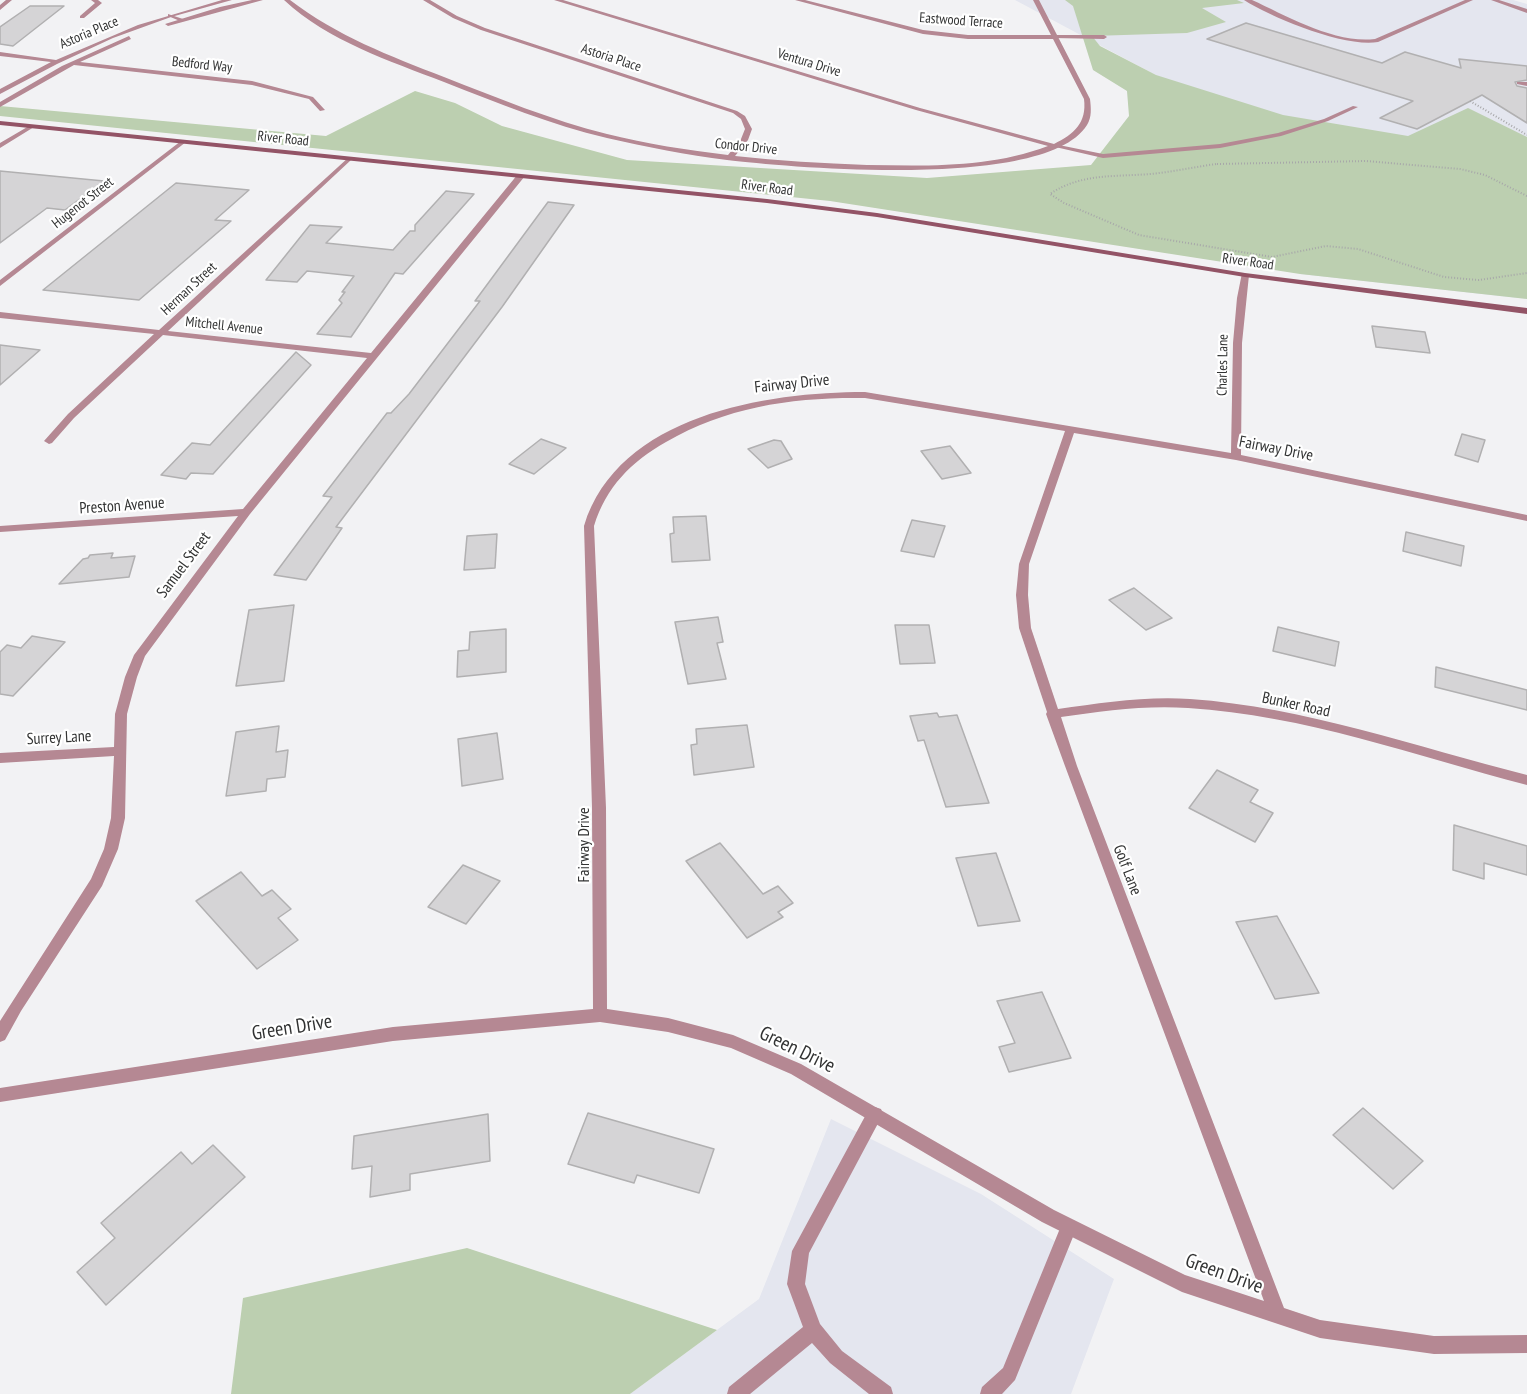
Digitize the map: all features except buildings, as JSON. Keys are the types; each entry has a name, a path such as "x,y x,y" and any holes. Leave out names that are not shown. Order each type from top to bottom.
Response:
{"street":[{"path":"0,8 11,0"},
{"path":"82,17 99,3 94,0"},
{"name":"Astoria Place","path":"0,105 72,63 114,44 229,0"},
{"name":"Astoria Place","path":"179,20 260,0"},
{"name":"Condor Drive","path":"287,0 317,24 365,48 533,114 636,142 729,158 809,165 942,168 999,162 1054,146 1078,132 1088,120 1087,99 1036,0"},
{"name":"Astoria Place","path":"426,0 455,17 483,29 735,112 747,122 750,129 748,136 729,158"},
{"name":"Ventura Drive","path":"558,0 918,109 1089,155 1109,156 1220,146 1302,128 1355,107"},
{"name":"Eastwood Terrace","path":"798,0 923,32 968,37 1104,37"},
{"path":"1247,0 1338,38 1363,44 1376,41 1470,0"},
{"path":"1494,0 1527,11"},
{"name":"Astoria Place","path":"0,92 92,43 200,3 209,8 221,9"},
{"path":"170,15 179,20"},
{"name":"Bedford Way","path":"0,54 252,83 311,98 322,110"},
{"path":"1519,83 1527,84"},
{"name":"River Road","path":"0,123 866,213 1245,275 1394,296 1527,311"},
{"path":"0,146 31,126"},
{"name":"Hugenot Street","path":"0,284 183,142"},
{"name":"Herman Street","path":"49,441 71,416 349,159"},
{"name":"Samuel Street","path":"0,1035 16,1006 97,882 111,849 118,818 122,714 140,655 246,512 521,176"},
{"name":"Charles Lane","path":"1236,457 1236,366 1239,307 1245,275"},
{"name":"Mitchell Avenue","path":"0,315 374,356"},
{"name":"Fairway Drive","path":"600,1015 599,808 589,526 594,507 603,489 634,458 670,435 718,413 774,399 838,394 893,397 1236,457 1527,518"},
{"name":"Golf Lane","path":"1071,428 1024,564 1022,595 1025,628 1052,714 1278,1316"},
{"name":"Preston Avenue","path":"0,529 246,512"},
{"name":"Bunker Road","path":"1052,714 1139,703 1200,706 1255,713 1364,737 1527,780"},
{"name":"Surrey Lane","path":"0,758 120,751"},
{"name":"Green Drive","path":"0,1095 393,1034 600,1015 668,1025 733,1042 796,1069 1069,1227 1182,1283 1320,1329 1434,1345 1527,1344"},
{"path":"874,1114 801,1251 796,1284 813,1330 836,1357 884,1394"},
{"path":"989,1394 1009,1374 1069,1227"},
{"path":"736,1394 813,1330"}],"path":[{"path":"1470,101 1527,135"},
{"path":"1216,164 1325,160 1428,166 1485,175 1527,196"},
{"path":"1188,168 1152,174 1097,176 1061,185 1050,194 1064,203 1139,235 1261,256 1290,255 1326,246 1358,249 1444,277 1479,280 1527,273"}],"shaded area":[{"path":"1015,0 1513,0 1527,4 1527,299 1300,274 1195,96"},
{"path":"831,1119 981,1194 1114,1279 1071,1394 630,1394 759,1299"}],"green space":[{"path":"1065,0 1237,0 1244,3 1202,8 1226,22 1187,33 1092,36 1100,46 1156,75 1283,115 1408,136 1468,108 1527,137 1527,299 1300,274 830,201 0,116 0,106 326,136 415,91 455,103 502,126 627,160 927,178 1091,165 1129,116 1127,91 1093,70 1073,6"},
{"path":"467,1248 717,1330 630,1394 231,1394 243,1298"}]}
